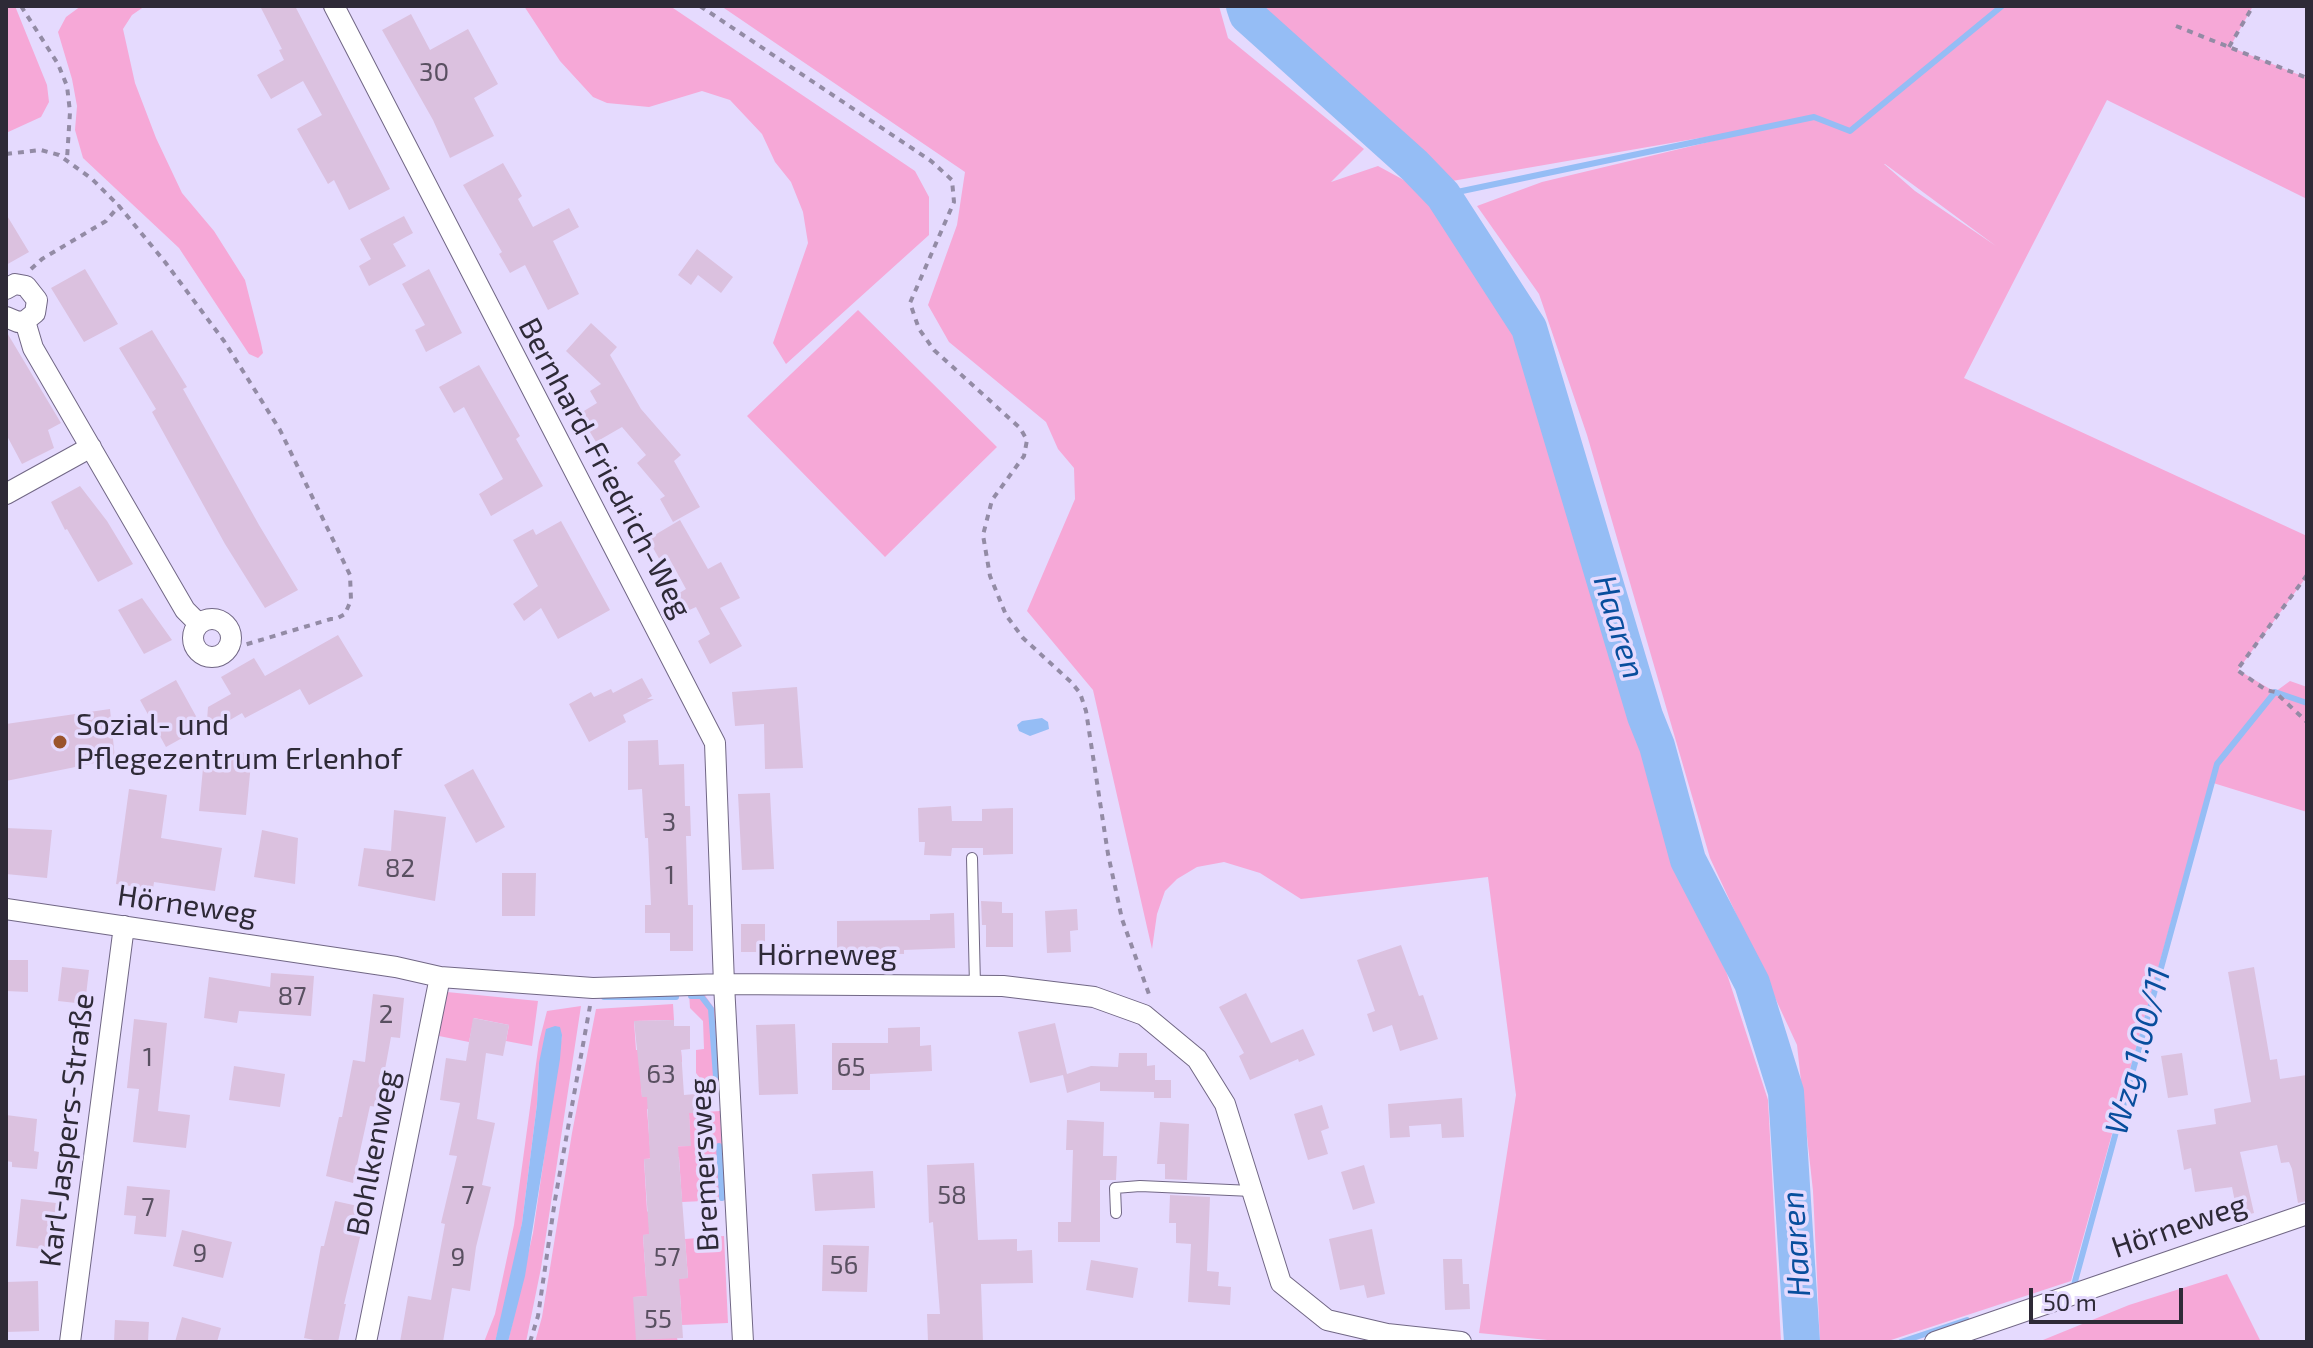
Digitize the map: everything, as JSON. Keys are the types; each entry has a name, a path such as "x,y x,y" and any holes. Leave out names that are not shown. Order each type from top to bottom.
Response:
{"street":[{"name":"Bernhard-Friedrich-Weg","path":"334,6 715,743 724,984"},
{"path":"13,286 31,289 37,300 35,313 15,319 185,610 199,624"},
{"path":"6,494 91,447"},
{"path":"209,619 221,621 229,629 231,642 218,656 199,652 193,640 199,624 209,619"},
{"name":"Hörneweg","path":"6,909 396,967 440,977 593,988 724,984 1003,986 1094,997 1144,1015 1197,1059 1225,1104 1281,1283 1327,1320 1387,1334 1461,1342"},
{"name":"Karl-Jaspers-Straße","path":"70,1342 124,926"},
{"name":"Bohlkenweg","path":"366,1342 440,977"},
{"name":"Bremersweg","path":"724,984 743,1342"},
{"name":"Hörneweg","path":"1935,1342 2287,1227 2307,1214"}],"lane":[{"path":"972,858 975,986"},
{"path":"1116,1213 1115,1188 1140,1186 1252,1191"}],"path":[{"path":"21,6 58,64 67,86 70,112 67,159"},
{"path":"700,6 931,161 952,180 954,202 910,303 919,329 934,350 1020,428 1027,440 1024,456 992,500 983,535 990,576 1006,615 1023,638 1080,693 1086,711 1108,854 1122,919 1150,996 1144,1015"},
{"path":"2229,47 2253,6"},
{"path":"2176,26 2307,78"},
{"path":"6,154 41,150 67,159 103,188 119,206 188,292 262,399 351,581 351,600 341,617 244,645 231,642"},
{"path":"13,286 36,263 106,221 119,206"},
{"path":"2307,575 2237,670 2266,690 2275,692 2307,722"},
{"path":"530,1342 538,1316 555,1200 593,988"}],"shaded area":[{"path":"6,6 15,6 47,85 49,102 41,117 6,133"},
{"path":"81,6 145,6 132,15 123,29 135,83 182,193 214,231 245,280 263,353 258,358 249,354 179,248 83,158 75,130 77,106 72,79 58,32 66,17"},
{"path":"524,6 670,6 915,171 929,197 929,235 786,364 773,343 808,243 803,212 791,182 775,162 762,134 730,100 702,91 649,107 607,103 593,97 560,61"},
{"path":"721,6 1219,6 1228,38 1364,149 1331,182 1378,166 1413,185 1444,220 1487,281 1520,350 1561,466 1672,857 1726,971 1768,1100 1781,1342 1567,1342 1479,1333 1516,1095 1488,877 1301,899 1260,873 1224,862 1197,867 1165,891 1157,914 1152,949 1093,690 1027,611 1075,499 1074,468 1058,449 1046,422 949,342 928,305 957,225 965,172"},
{"path":"1255,6 2253,6 2230,47 2307,78 2307,199 2107,100 1964,378 2307,536 2307,576 2238,670 2275,692 2290,681 2307,687 2307,812 2210,782 2071,1281 1885,1342 1820,1342 1813,1191 1797,1045 1710,858 1587,435 1539,294 1477,206 1542,182 1792,122 1452,181 1344,80","holes":["1884,164 1996,246 1915,191"]},
{"path":"858,310 997,447 885,557 747,416"},
{"path":"447,992 538,1001 532,1046 506,1041 509,1025 474,1018 469,1042 439,1036"},
{"path":"689,993 704,994 717,1012 719,1080 701,1080 696,1073 696,1050 704,1049 703,1021 690,1008"},
{"path":"673,1004 674,1020 634,1021 636,1050 681,1050 682,1062 640,1065 642,1097 679,1095 680,1107 647,1109 650,1147 690,1146 689,1113 720,1111 725,1200 682,1202 679,1157 644,1159 647,1211 671,1233 643,1235 646,1280 688,1278 685,1239 724,1236 728,1323 682,1325 680,1294 634,1297 678,1342 535,1342 596,1009"},
{"path":"581,1006 541,1268 526,1342 508,1342 533,1233 562,1035 539,1063 522,1223 511,1282 495,1342 484,1342 495,1314 514,1225 539,1042 547,1011"},
{"path":"2227,1274 2261,1342 2038,1342 2129,1305"}],"water":[{"path":"1042,718 1048,722 1049,729 1030,736 1019,731 1017,725 1022,721"},
{"path":"560,1027 562,1035 560,1059 525,1276 508,1342 495,1342 522,1223 539,1063 546,1029"}],"building":[{"path":"260,6 295,6 390,189 349,210 334,180 328,184 297,129 322,115 303,81 271,99 257,75 284,60 279,50 282,49"},
{"path":"411,14 430,50 468,29 498,84 474,98 494,136 450,158 433,120 382,30"},
{"path":"503,163 522,196 518,199 533,227 569,208 579,227 553,241 579,294 548,310 525,265 510,273 499,254 502,252 463,185"},
{"path":"6,214 29,252 6,265"},
{"path":"404,216 413,233 393,244 406,266 369,286 359,266 371,259 360,239"},
{"path":"697,249 733,277 721,293 698,275 691,285 678,275"},
{"path":"85,269 118,324 84,342 51,288"},
{"path":"429,269 462,333 426,352 415,330 425,325 402,284"},
{"path":"591,323 617,347 610,355 641,409 681,455 674,461 700,507 673,522 660,499 665,496 637,463 646,455 622,427 596,442 579,414 597,403 590,391 601,384 566,351"},
{"path":"152,330 187,387 183,389 298,590 265,608 225,544 152,412 156,409 119,348"},
{"path":"6,331 61,423 48,430 54,448 22,464 6,434"},
{"path":"479,365 520,436 516,439 543,486 491,516 479,494 503,479 464,407 454,413 439,387"},
{"path":"80,486 107,521 133,564 98,582 51,502"},
{"path":"680,520 708,569 721,562 740,598 720,608 742,646 710,664 698,641 710,634 696,607 685,612 676,595 686,589 669,558 661,562 648,539"},
{"path":"561,521 610,610 558,639 541,608 524,621 513,604 538,586 513,540 533,529 536,535"},
{"path":"142,598 172,640 144,654 118,610"},
{"path":"338,635 363,676 309,705 300,689 245,718 242,713 206,734 208,707 231,694 221,677 254,658 265,676"},
{"path":"642,678 652,696 647,699 654,699 623,715 626,722 589,742 569,704 591,692 594,697 611,689 613,693"},
{"path":"176,680 202,727 166,747 140,700"},
{"path":"797,687 803,768 765,769 764,724 735,726 732,692"},
{"name":"Sozial- und Pflegezentrum Erlenhof","path":"110,709 115,759 6,781 6,724"},
{"path":"658,740 659,765 684,764 685,806 690,806 691,836 686,836 688,905 693,905 693,951 670,951 670,933 645,933 645,905 651,905 648,838 645,838 642,789 628,790 628,741"},
{"path":"232,752 252,753 246,815 199,811 203,768 230,770"},
{"path":"473,769 505,827 476,843 444,785"},
{"path":"129,789 167,795 161,838 222,848 215,891 154,882 153,889 116,884"},
{"path":"770,793 774,869 742,870 738,794"},
{"path":"951,806 952,821 982,821 982,809 1013,808 1013,854 983,855 983,848 952,848 951,856 924,855 925,842 919,842 918,808"},
{"path":"394,810 446,817 435,901 358,886 364,848 391,851"},
{"name":"Sozial- und Pflegezentrum Erlenhof","path":"6,828 52,830 47,878 6,874"},
{"path":"262,830 298,838 295,884 254,877"},
{"path":"502,873 536,873 535,916 502,916"},
{"path":"981,901 1002,902 1002,913 1013,913 1013,947 986,947"},
{"path":"1077,909 1078,930 1070,931 1071,952 1047,953 1045,911"},
{"path":"954,913 955,948 904,950 904,954 837,952 837,921 930,920 930,914"},
{"path":"741,924 765,924 765,952 741,952"},
{"path":"1401,945 1438,1039 1400,1051 1392,1025 1373,1032 1367,1014 1375,1011 1357,960"},
{"path":"6,960 28,960 28,992 6,991"},
{"path":"62,967 89,970 85,1004 58,1001"},
{"path":"2254,967 2270,1060 2277,1059 2280,1079 2307,1075 2307,1201 2298,1203 2292,1169 2289,1162 2281,1163 2277,1145 2240,1152 2254,1213 2238,1217 2232,1187 2195,1192 2191,1168 2184,1170 2177,1130 2216,1124 2214,1109 2251,1102 2228,972"},
{"path":"271,973 314,976 311,1016 239,1011 237,1023 204,1018 209,977 270,987"},
{"path":"1246,993 1271,1043 1303,1029 1315,1055 1250,1080 1239,1056 1244,1053 1219,1007"},
{"path":"373,994 404,998 400,1038 391,1037 378,1107 370,1106 353,1183 326,1176 353,1060 365,1062"},
{"path":"473,1018 509,1025 503,1056 486,1053 477,1119 495,1123 482,1185 491,1187 476,1247 470,1291 452,1288 443,1342 400,1342 408,1296 431,1300 445,1224 441,1223 457,1156 449,1155 460,1103 440,1100 446,1058 466,1061"},
{"path":"134,1019 167,1023 158,1111 190,1115 186,1148 133,1142 139,1089 127,1088"},
{"path":"674,1020 674,1026 690,1026 690,1049 681,1050 684,1095 695,1094 696,1113 689,1113 691,1146 678,1146 688,1278 679,1279 683,1338 636,1340 633,1297 647,1296 643,1235 649,1234 644,1159 650,1159 647,1097 642,1097 634,1021"},
{"path":"1055,1023 1067,1074 1091,1066 1118,1067 1119,1053 1147,1053 1147,1066 1155,1065 1155,1080 1171,1080 1171,1098 1154,1098 1154,1092 1100,1091 1100,1082 1067,1093 1063,1075 1030,1083 1018,1032"},
{"path":"795,1024 798,1094 759,1095 756,1025"},
{"path":"920,1027 920,1046 931,1045 932,1071 870,1074 870,1090 832,1090 832,1043 888,1043 888,1028"},
{"path":"2182,1053 2188,1095 2168,1098 2161,1056"},
{"path":"234,1066 285,1074 280,1107 229,1100"},
{"path":"1462,1098 1464,1137 1442,1138 1441,1124 1409,1126 1410,1137 1390,1138 1388,1104"},
{"path":"1322,1105 1329,1128 1321,1131 1328,1154 1308,1160 1294,1114"},
{"path":"6,1115 37,1119 34,1151 39,1152 37,1169 12,1167 12,1162 6,1161"},
{"path":"1067,1120 1104,1122 1103,1156 1117,1156 1116,1180 1100,1180 1100,1242 1058,1242 1058,1222 1071,1222 1073,1150 1066,1150"},
{"path":"1160,1122 1189,1124 1187,1180 1165,1179 1165,1164 1157,1164"},
{"path":"974,1163 978,1240 1017,1239 1017,1251 1032,1250 1033,1283 981,1284 983,1342 928,1342 927,1314 940,1314 933,1222 929,1223 927,1165"},
{"path":"1364,1165 1375,1203 1353,1210 1341,1172"},
{"path":"873,1171 875,1208 815,1211 812,1174"},
{"path":"127,1186 170,1190 166,1237 134,1234 136,1216 124,1215"},
{"path":"1170,1195 1210,1197 1207,1271 1219,1272 1218,1286 1231,1287 1230,1305 1188,1302 1191,1244 1176,1243 1176,1223 1169,1223"},
{"path":"21,1199 56,1203 51,1250 16,1246"},
{"path":"335,1201 367,1208 338,1342 324,1342 304,1338 321,1246 324,1246"},
{"path":"1372,1229 1385,1294 1367,1298 1364,1285 1340,1290 1329,1239"},
{"path":"182,1230 232,1242 223,1278 173,1266"},
{"path":"823,1245 869,1246 867,1292 822,1291"},
{"path":"1443,1259 1462,1259 1463,1284 1469,1284 1470,1309 1445,1310"},
{"path":"1091,1260 1138,1268 1133,1298 1086,1290"},
{"path":"38,1281 39,1331 6,1332 6,1282"},
{"path":"182,1317 221,1328 217,1342 175,1342"},
{"path":"115,1320 149,1322 148,1342 114,1342"}],"waterway":[{"name":"Haaren","path":"1244,6 1247,15 1415,166 1443,195 1529,328 1645,716 1657,746 1688,860 1752,983 1786,1092 1802,1342"},
{"path":"1443,195 1814,117 1850,131 2002,6"},
{"name":"Wzg 1.00/11","path":"2069,1287 2074,1285 2217,764 2275,692 2307,703"},
{"path":"691,996 701,996 711,1009 716,1077"},
{"path":"604,997 676,997"},
{"path":"719,1146 722,1198"},
{"name":"Wzg 1.00/11","path":"1901,1342 1967,1320"}],"place":[{"name":"Sozial- und Pflegezentrum Erlenhof","path":"60,742"}]}
